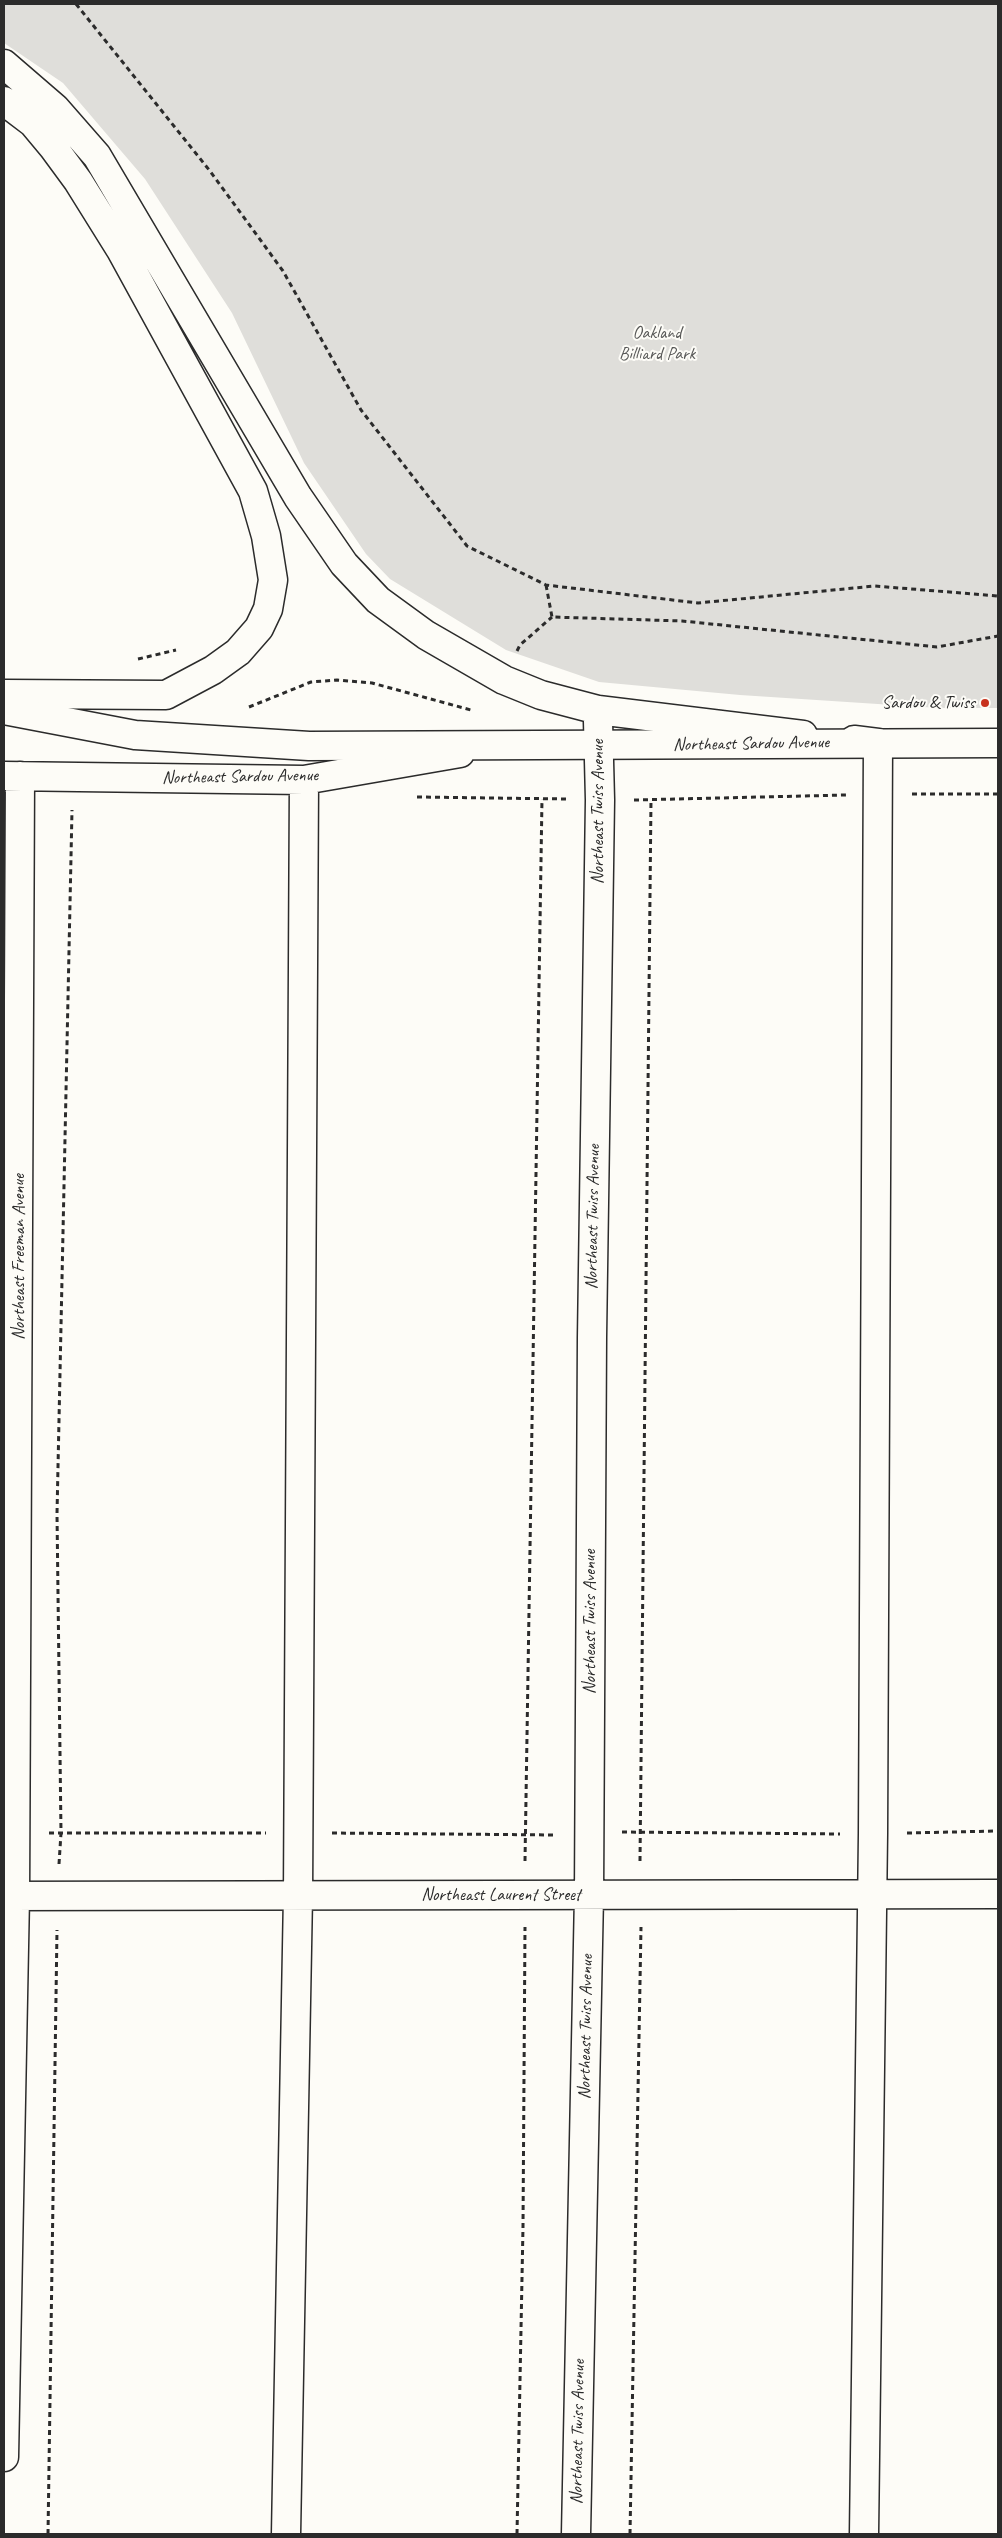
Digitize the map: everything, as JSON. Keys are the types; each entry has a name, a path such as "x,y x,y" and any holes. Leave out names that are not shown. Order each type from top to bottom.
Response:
{"street":[{"path":"4,64 55,108 97,156 298,497 344,564 378,600 426,635 504,680 541,695 598,710 878,743 873,1896 864,2534"},
{"path":"4,101 33,123 78,181 121,250 253,491 266,536 273,580 268,609 259,628 238,652 213,670 166,695 4,694"},
{"name":"Northeast Sardou Avenue","path":"4,710 135,735 309,746 998,743"},
{"name":"Northeast Twiss Avenue","path":"576,2534 589,1895 592,1337 600,800 598,710"},
{"name":"Northeast Sardou Avenue","path":"12,776 304,780 503,746"},
{"name":"Northeast Freeman Avenue","path":"4,2457 10,1896 16,1833 12,776"},
{"path":"286,2534 298,1896 304,780"},
{"name":"Northeast Laurent Street","path":"10,1896 873,1896 998,1894"}],"path":[{"path":"76,4 210,171 284,271 361,410 467,546 546,585 698,603 875,586 998,596"},
{"path":"546,585 552,617"},
{"path":"243,710 311,682 337,680 372,683 478,712 496,700 520,645 552,617 682,621 938,647 998,636"},
{"path":"131,661 183,648 197,678"},
{"path":"413,797 651,800 878,794 998,794"},
{"path":"517,2534 523,2227 524,1835 542,799"},
{"path":"630,2534 641,1895 639,1832 651,800"},
{"path":"48,2534 57,1896 61,1833 57,1514 72,807"},
{"path":"16,1833 524,1835 589,1832 873,1834 998,1831"}],"green space":[{"name":"Oakland Billiard Park","path":"4,4 998,4 998,708 939,708 740,695 599,682 506,650 390,579 366,554 304,463 232,313 145,179 63,83 4,43"}],"place":[{"name":"Sardou & Twiss","path":"985,703"}]}
